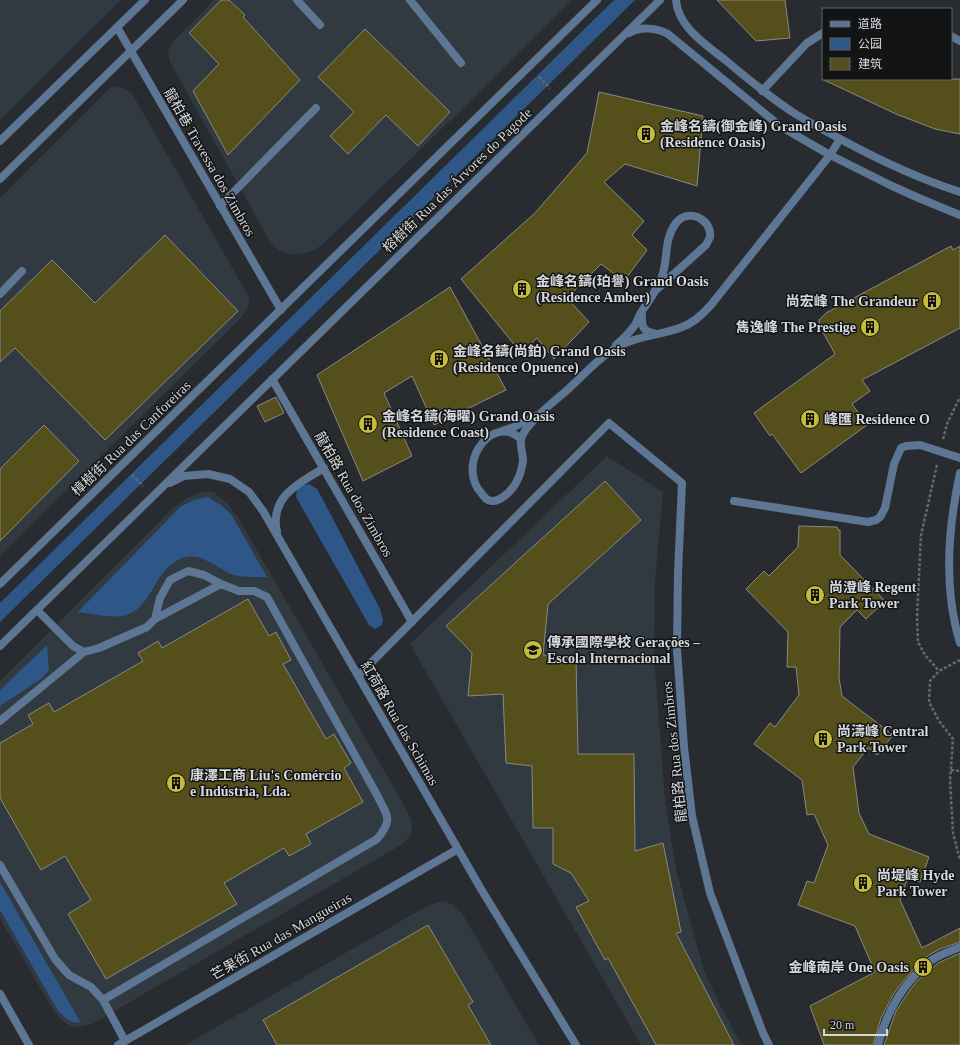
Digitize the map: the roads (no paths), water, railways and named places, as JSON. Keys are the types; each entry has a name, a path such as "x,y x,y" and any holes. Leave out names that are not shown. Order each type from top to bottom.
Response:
{"street":[{"path":"0,141 145,0"},
{"path":"0,178 183,0"},
{"path":"297,0 320,25"},
{"path":"410,0 461,63"},
{"path":"281,310 597,0"},
{"name":"榕樹街 Rua das Árvores do Pagode","path":"272,379 660,0"},
{"path":"676,0 678,12 684,22 697,37 762,91 794,113 880,160 939,185 960,192"},
{"name":"龍柏巷 Travessa dos Zimbros","path":"117,27 281,310"},
{"path":"623,36 632,31 647,28 661,30 668,34 780,126 830,155 921,199 960,215"},
{"path":"762,91 807,43 822,34"},
{"path":"220,206 316,108"},
{"path":"607,354 622,345 638,339 683,327 702,315 830,155 840,139"},
{"path":"521,440 529,426 541,412 607,354 629,333 636,324 642,311 656,290 663,273 669,234 677,222 688,216 696,216 703,219 710,236 706,246 656,290"},
{"path":"0,294 22,271"},
{"name":"樟樹街 Rua das Canforeiras","path":"0,584 281,310"},
{"path":"642,311 642,322 644,329 649,333 658,334"},
{"path":"0,646 272,379"},
{"name":"龍柏路 Rua dos Zimbros","path":"272,379 412,622"},
{"path":"498,432 516,434 521,440 523,461 519,477 514,487 505,495 494,501 489,500 477,487 472,468 475,453 487,438 498,432 514,427 541,412"},
{"name":"龍柏路 Rua dos Zimbros","path":"358,676 609,423 682,482 676,650 684,747 692,816 710,893 763,1033 769,1045"},
{"path":"734,501 868,522 876,520 880,517 885,508 894,464 900,448 920,445 940,453 960,458"},
{"path":"278,538 275,524 277,510 284,496 295,485 324,468"},
{"path":"960,473 955,495 949,565 952,615 960,643"},
{"name":"紅荷路 Rua das Schimas","path":"163,486 184,476 208,474 230,479 249,492 263,511 458,849 576,1045"},
{"path":"103,1000 377,839 386,829 388,818 377,795 267,597 254,591 239,591 220,584 204,575 188,571 170,580 160,598 155,619"},
{"path":"0,721 84,652 99,648 147,627 155,619 220,584"},
{"path":"37,610 73,646 84,652"},
{"name":"芒果街 Rua das Mangueiras","path":"121,1043 458,849"},
{"path":"0,865 55,959 69,975 91,987 103,1000 121,1043"},
{"path":"878,1045 882,1028 908,982 933,959 960,947"},
{"path":"0,994 29,1045"}],"place":[{"name":"金峰名鑄(御金峰) Grand Oasis (Residence Oasis)","path":"646,134"},
{"name":"金峰名鑄(珀譽) Grand Oasis (Residence Amber)","path":"522,289"},
{"name":"尚宏峰 The Grandeur","path":"932,301"},
{"name":"雋逸峰 The Prestige","path":"870,327"},
{"name":"金峰名鑄(尚鉑) Grand Oasis (Residence Opuence)","path":"439,359"},
{"name":"峰匯 Residence O","path":"810,419"},
{"name":"金峰名鑄(海曜) Grand Oasis (Residence Coast)","path":"368,424"},
{"name":"尚澄峰 Regent Park Tower","path":"815,595"},
{"name":"傳承國際學校 Gerações – Escola Internacional","path":"533,650"},
{"name":"尚濤峰 Central Park Tower","path":"823,739"},
{"name":"康澤工商 Liu's Comércio e Indústria, Lda.","path":"176,783"},
{"name":"尚堤峰 Hyde Park Tower","path":"863,883"},
{"name":"金峰南岸 One Oasis","path":"923,967"}]}
